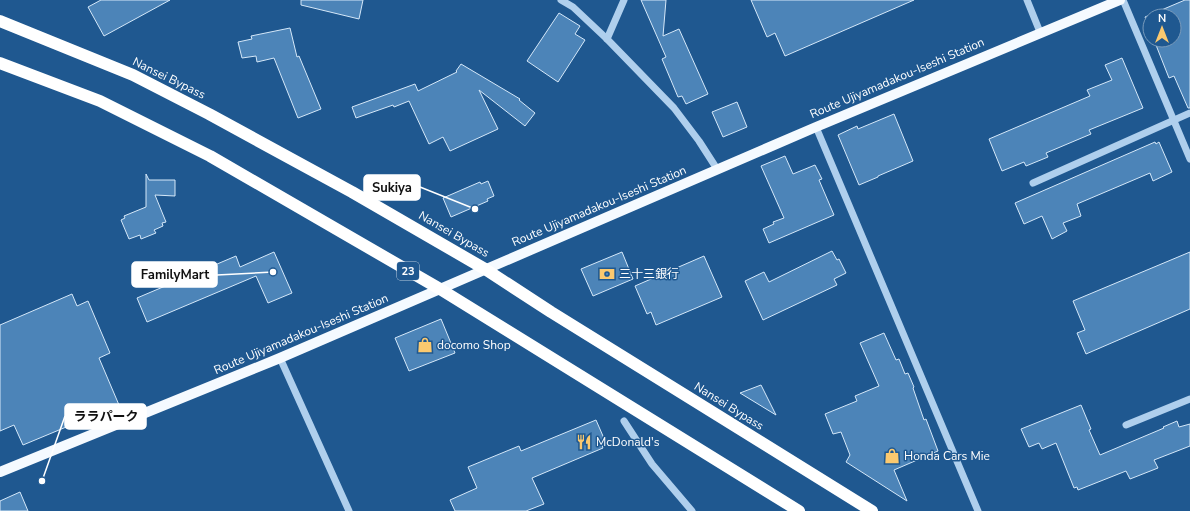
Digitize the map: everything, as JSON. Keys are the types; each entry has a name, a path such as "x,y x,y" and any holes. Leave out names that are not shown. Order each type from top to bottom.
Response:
{"highway":[{"name":"Nansei Bypass","path":"0,21 133,75 209,114 352,192 485,269 551,312 872,511"},
{"name":"23","path":"0,63 100,101 210,156 440,289 799,511"}],"main road":[{"name":"Route Ujiyamadakou-Iseshi Station","path":"0,472 280,358 717,169 1040,32 1120,0"}],"street":[{"path":"561,0 573,7 607,39 674,108 699,141 717,169"},
{"path":"607,39 624,0"},
{"path":"1027,0 1040,32"},
{"path":"1123,0 1190,159"},
{"path":"1032,182 1190,113"},
{"path":"816,127 978,511"},
{"path":"280,358 349,511"},
{"path":"1126,425 1190,399"},
{"path":"624,421 652,464 692,511"}],"building":[{"path":"101,0 170,0 104,36 88,7"},
{"path":"301,0 363,0 359,19 301,5"},
{"path":"641,0 666,0 663,36 679,29 708,94 686,104 682,96 678,97 662,59 666,57"},
{"path":"751,0 914,0 785,56 775,33 767,37"},
{"path":"1185,0 1190,0 1190,108 1188,108 1174,76 1169,78 1157,48 1182,48 1182,8 1166,8"},
{"path":"559,13 580,26 575,34 585,40 558,82 527,61"},
{"path":"290,28 297,57 299,56 321,109 298,118 274,58 257,62 256,56 242,58 238,42 252,39 251,36"},
{"path":"1122,58 1143,108 1089,130 1091,134 1046,153 1048,157 1026,166 1024,162 1002,171 989,139 1090,96 1087,90 1112,80 1105,65"},
{"path":"461,64 520,99 519,100 535,113 525,126 479,90 498,129 450,151 443,137 429,144 409,101 356,118 352,107 415,84 418,91 457,72 456,71"},
{"path":"737,102 747,127 723,137 712,112"},
{"path":"894,114 913,161 859,185 838,135 857,126 858,129"},
{"path":"1155,142 1156,144 1159,142 1172,172 1153,181 1150,173 1077,204 1081,216 1063,223 1067,231 1052,239 1042,216 1024,224 1015,203"},
{"path":"785,156 793,174 815,165 822,179 819,180 834,215 769,243 763,229 774,224 773,222 784,218 761,166"},
{"path":"146,174 149,180 175,180 175,196 155,195 166,222 162,223 163,226 154,230 156,233 141,239 140,235 129,239 121,220 125,218 124,216 146,207"},
{"path":"488,181 494,196 487,199 488,201 451,217 443,198 480,182 481,184"},
{"path":"832,251 837,260 839,259 846,273 834,279 837,285 763,320 745,281 764,272 769,282"},
{"path":"274,252 292,293 268,303 256,276 147,322 137,298 236,256 240,267"},
{"name":"三十三銀行","path":"622,252 633,279 593,296 581,269"},
{"path":"1190,252 1190,309 1086,354 1077,333 1085,330 1073,301"},
{"path":"704,256 722,297 656,325 651,312 647,314 635,286"},
{"path":"72,294 77,306 88,301 110,353 99,358 119,405 23,445 14,425 0,431 0,325"},
{"name":"docomo Shop","path":"441,319 455,353 409,371 395,338"},
{"path":"884,333 896,360 899,359 905,374 908,373 924,420 926,419 938,451 894,470 907,501 846,462 850,455 841,432 833,434 825,414 857,401 855,396 879,386 860,343"},
{"path":"761,385 776,415 740,393"},
{"path":"1081,405 1091,429 1089,430 1100,455 1177,421 1179,427 1190,424 1190,446 1154,460 1158,468 1130,479 1126,471 1078,490 1077,487 1074,488 1056,443 1042,449 1039,443 1029,447 1021,429"},
{"path":"596,420 606,443 602,445 603,448 532,478 544,504 526,511 455,511 450,500 477,488 468,467 519,446 521,451"},
{"path":"20,492 28,511 0,511 0,501"}],"place":[{"name":"Sukiya","path":"475,209"},
{"name":"FamilyMart","path":"273,272"},
{"name":"三十三銀行","path":"607,274"},
{"name":"docomo Shop","path":"425,345"},
{"name":"McDonald's","path":"584,442"},
{"name":"Honda Cars Mie","path":"892,456"},
{"name":"ララパーク","path":"42,481"}]}
